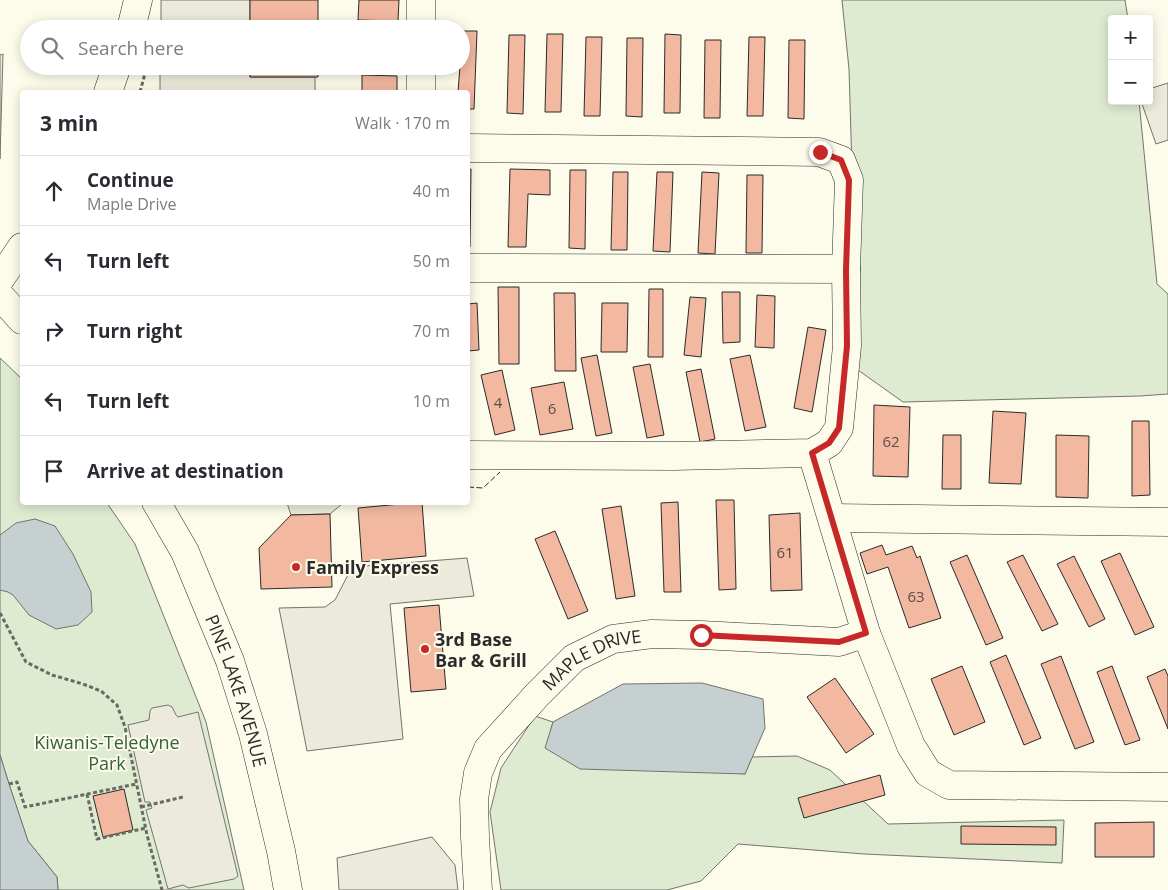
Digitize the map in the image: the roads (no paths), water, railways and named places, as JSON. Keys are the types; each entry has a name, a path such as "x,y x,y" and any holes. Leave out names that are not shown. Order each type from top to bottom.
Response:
{"street":[{"path":"133,20 138,0"},
{"path":"421,0 421,20"},
{"path":"109,90 114,75"},
{"path":"421,75 421,90"},
{"path":"470,148 820,152 841,160 849,180 846,270 847,346 839,428 829,443 812,453 674,456 470,455"},
{"path":"0,279 20,249"},
{"path":"470,268 846,270"},
{"path":"0,296 20,318"},
{"path":"812,453 866,633 912,746 928,773 950,785 1168,787"},
{"name":"PINE LAKE AVENUE","path":"158,505 185,552 230,661 253,734 281,851 288,890"},
{"path":"832,518 1168,522"},
{"name":"MAPLE DRIVE","path":"478,890 474,836 474,799 478,773 488,749 574,658 612,639 652,634 839,642 866,633"}],"place":[{"name":"Family Express","path":"296,567"},
{"name":"3rd Base Bar & Grill","path":"425,649"}],"park label":[{"name":"Kiwanis-Teledyne Park","path":"107,752"}]}
